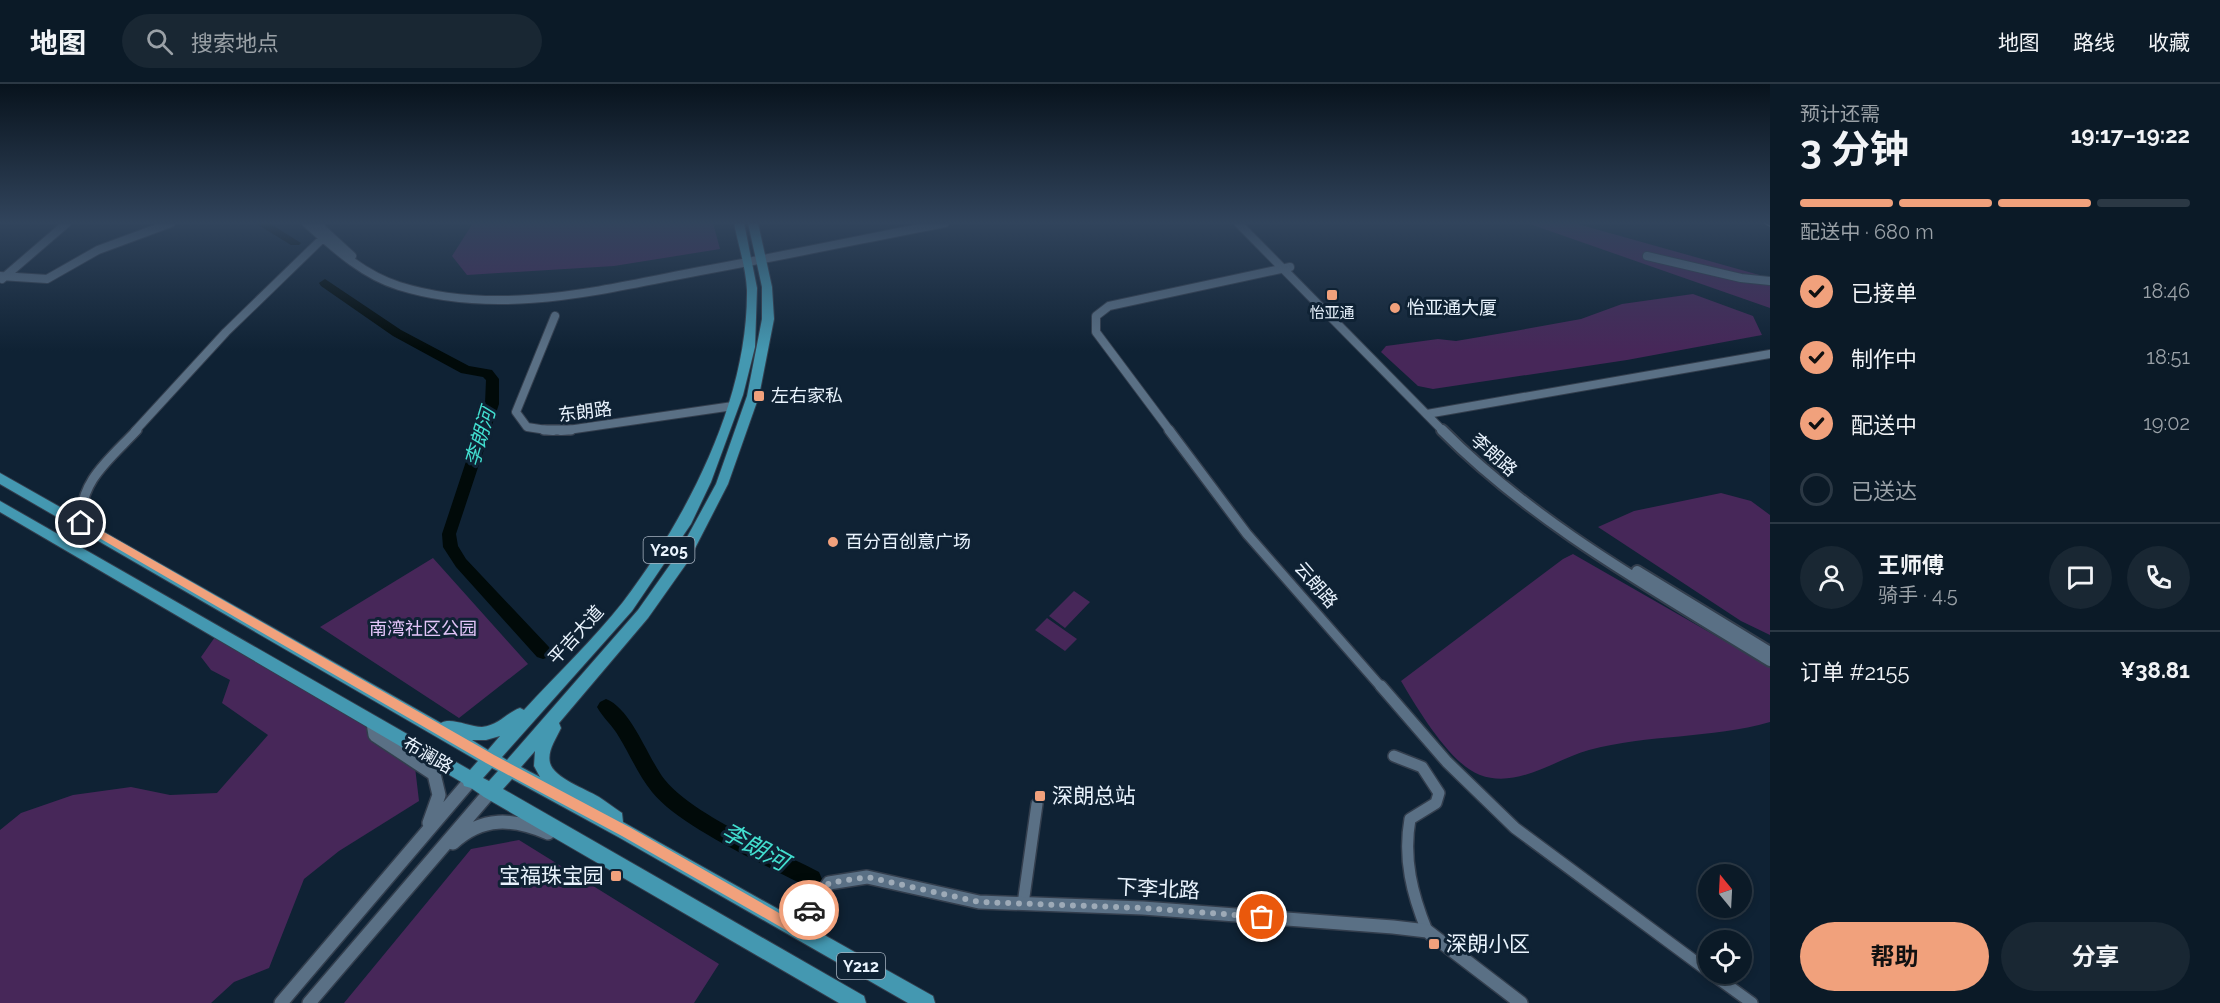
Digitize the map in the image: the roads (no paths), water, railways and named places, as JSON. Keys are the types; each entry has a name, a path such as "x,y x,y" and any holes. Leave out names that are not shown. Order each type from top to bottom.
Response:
{"main road":[{"name":"平吉大道","path":"470,781 627,607 668,551 705,482 733,406 749,347 753,319 752,288 748,266"},
{"name":"平吉大道","path":"490,792 643,614 664,586 703,524 722,484 753,396 764,348 767,287 763,266"},
{"name":"布澜路","path":"0,478 490,759 626,832 926,1003"},
{"name":"布澜路","path":"0,506 470,781 570,836 857,1003"},
{"path":"419,718 461,733 488,735 508,726 548,683 573,669"},
{"path":"581,686 548,736 541,758 544,771 550,780 591,801 620,821 626,832"}],"street":[{"path":"1,278 16,266"},
{"path":"1,278 47,279 70,266"},
{"path":"81,523 80,505 87,483 226,332 294,266"},
{"path":"356,266 385,281 439,296 483,300 554,298 717,266"},
{"path":"1687,266 1741,279 1770,281"},
{"name":"李朗路","path":"1286,267 1491,476 1547,519 1665,597 1770,661"},
{"name":"云朗路","path":"1286,267 1109,306 1095,317 1096,332 1247,534 1447,762 1515,828 1698,963"},
{"name":"东朗路","path":"555,316 516,412 528,427 557,432 733,406"},
{"path":"1431,413 1770,354"},
{"name":"李朗路","path":"1431,413 1493,468 1594,544 1770,652"},
{"path":"373,723 375,735 434,774 437,779 439,795 432,818 405,857"},
{"path":"1394,756 1412,760 1427,769 1438,793 1436,803 1410,819 1407,831 1408,867 1414,901 1427,931 1521,1003"},
{"name":"平吉大道","path":"281,1003 470,781"},
{"name":"平吉大道","path":"309,1003 490,792"},
{"path":"1023,904 1037,804"},
{"path":"410,885 458,838 493,820 513,820 530,824 550,834 570,836"},
{"name":"下李北路","path":"795,929 829,883 847,878 885,880 954,898 1023,904 1143,908 1427,931"},
{"name":"云朗路","path":"1726,984 1752,1003"}],"waterway":[{"name":"李朗河","path":"325,283 397,333 466,370 487,373 493,379 492,404 449,534 451,547 461,563 543,652"},
{"name":"李朗河","path":"606,707 617,718 659,787 694,814 732,838 812,879"}],"place":[{"name":"怡亚通","path":"1332,295"},
{"name":"怡亚通大厦","path":"1395,308"},
{"name":"左右家私","path":"759,396"},
{"name":"百分百创意广场","path":"833,542"},
{"name":"深朗总站","path":"1040,796"},
{"name":"宝福珠宝园","path":"616,876"},
{"name":"深朗小区","path":"1434,944"}],"park label":[{"name":"南湾社区公园","path":"423,629"}]}
